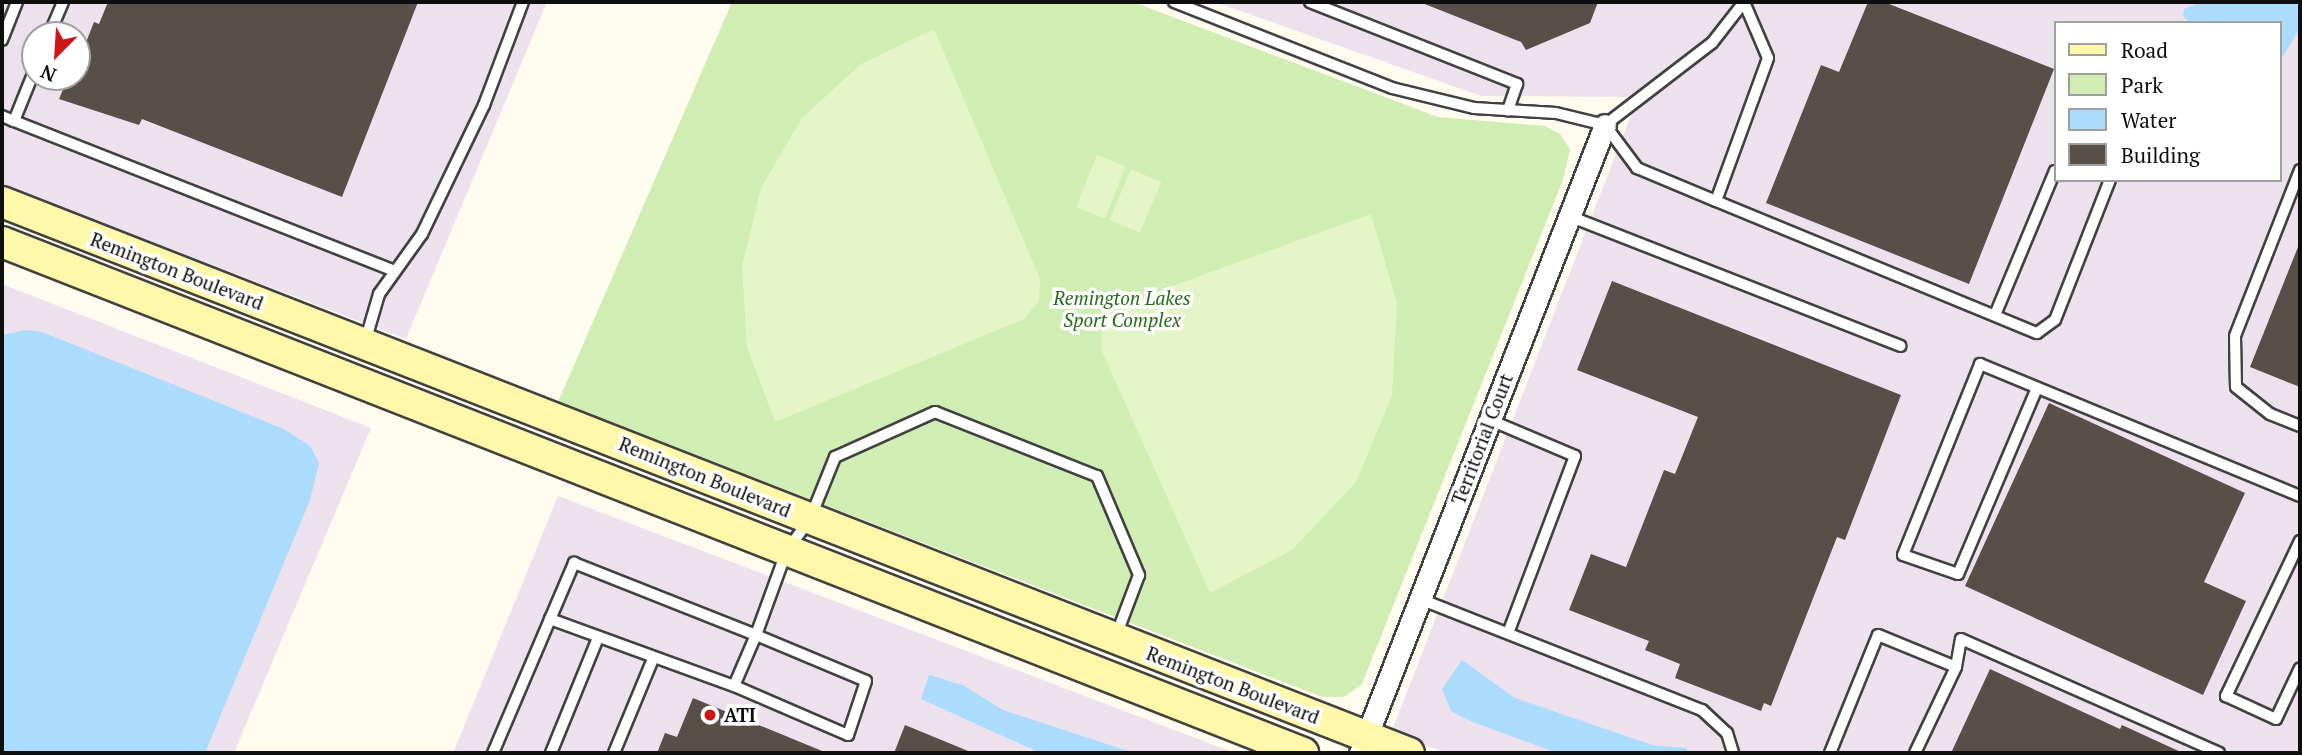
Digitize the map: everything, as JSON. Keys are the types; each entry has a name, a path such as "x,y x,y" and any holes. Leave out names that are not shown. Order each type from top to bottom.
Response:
{"street":[{"name":"Territorial Court","path":"1363,745 1605,125"},
{"name":"Remington Boulevard","path":"2,202 1115,638 1363,745 1409,753"},
{"name":"Remington Boulevard","path":"2,242 1303,753"}],"lane":[{"path":"2,40 17,2"},
{"path":"55,21 63,2"},
{"path":"364,344 379,294 422,234 479,116 523,2"},
{"path":"1310,2 1517,84 1508,110"},
{"path":"1605,125 1712,43 1744,2 1768,58 1716,201"},
{"path":"1179,3 1392,88 1474,108 1556,113 1605,125 1637,168 2037,333 2056,320 2109,182"},
{"path":"14,121 26,91"},
{"path":"2,116 396,271"},
{"path":"2300,170 2235,335 2236,387 2270,414 2300,426"},
{"path":"1994,315 2054,174"},
{"path":"1569,216 1900,346"},
{"path":"2037,388 1958,574 1903,555 1980,364 2300,496"},
{"path":"734,686 787,550 810,519 835,457 935,412 1097,476 1139,575 1115,638"},
{"path":"1490,419 1575,456 1508,633"},
{"path":"2300,541 2226,696 2276,719 2300,668"},
{"path":"493,753 574,563 866,681 848,735 734,686 550,620"},
{"path":"1420,599 1702,710 1727,733 1733,753"},
{"path":"1830,753 1878,635 1956,667"},
{"path":"551,753 598,638"},
{"path":"1916,753 1956,667 1961,639 2219,753"},
{"path":"614,753 653,659"}],"shaded area":[{"path":"2,2 547,2 406,339 2,185"},
{"path":"1215,2 2300,2 2300,753 1447,753 1391,733 1638,97 1481,96"},
{"path":"2,284 371,428 234,753 2,753"},
{"path":"558,496 1235,753 453,753"}],"green space":[{"name":"Remington Lakes Sport Complex","path":"732,2 1133,2 1438,117 1545,126 1560,134 1570,149 1563,180 1362,684 1344,697 1322,697 558,402"},
{"path":"934,29 1040,279 1039,301 1024,319 775,422 747,347 742,266 761,188 802,118 861,64"},
{"path":"1097,155 1126,167 1105,219 1076,207"},
{"path":"1131,169 1161,182 1140,233 1110,220"},
{"path":"1371,214 1397,303 1392,396 1356,482 1292,550 1210,593 1101,349 1102,319 1117,306"}],"water":[{"path":"2202,2 2300,2 2300,28 2281,60 2281,21 2188,21 2183,16 2184,9"},
{"path":"25,330 42,332 284,429 310,446 319,463 310,500 205,753 2,753 2,335"},
{"path":"1462,660 1515,698 1652,745 1686,748 1689,753 1557,753 1470,721 1451,711 1442,689"},
{"path":"929,675 963,685 1003,710 1134,753 1040,753 921,699"}],"building":[{"path":"108,2 418,2 342,197 142,119 139,125 59,99 62,91 91,91 91,30 94,22 99,24"},
{"path":"1598,2 1590,23 1526,50 1521,42 1422,3"},
{"path":"1868,2 1884,2 2054,69 1969,284 1766,203 1821,65 1839,72"},
{"path":"2300,242 2300,387 2250,367"},
{"path":"1612,281 1901,395 1845,540 1837,537 1771,706 1764,703 1761,711 1675,678 1680,664 1645,650 1649,641 1569,610 1591,554 1626,567 1664,470 1675,474 1698,417 1577,370"},
{"path":"2049,403 2245,493 2204,582 2246,601 2203,695 1965,586"},
{"path":"1990,669 2120,729 2122,725 2183,753 1951,753"},
{"name":"ATI","path":"693,698 827,753 657,753 665,733 677,737"},
{"path":"905,725 973,753 894,753"}],"place":[{"name":"ATI","path":"710,715"}]}
